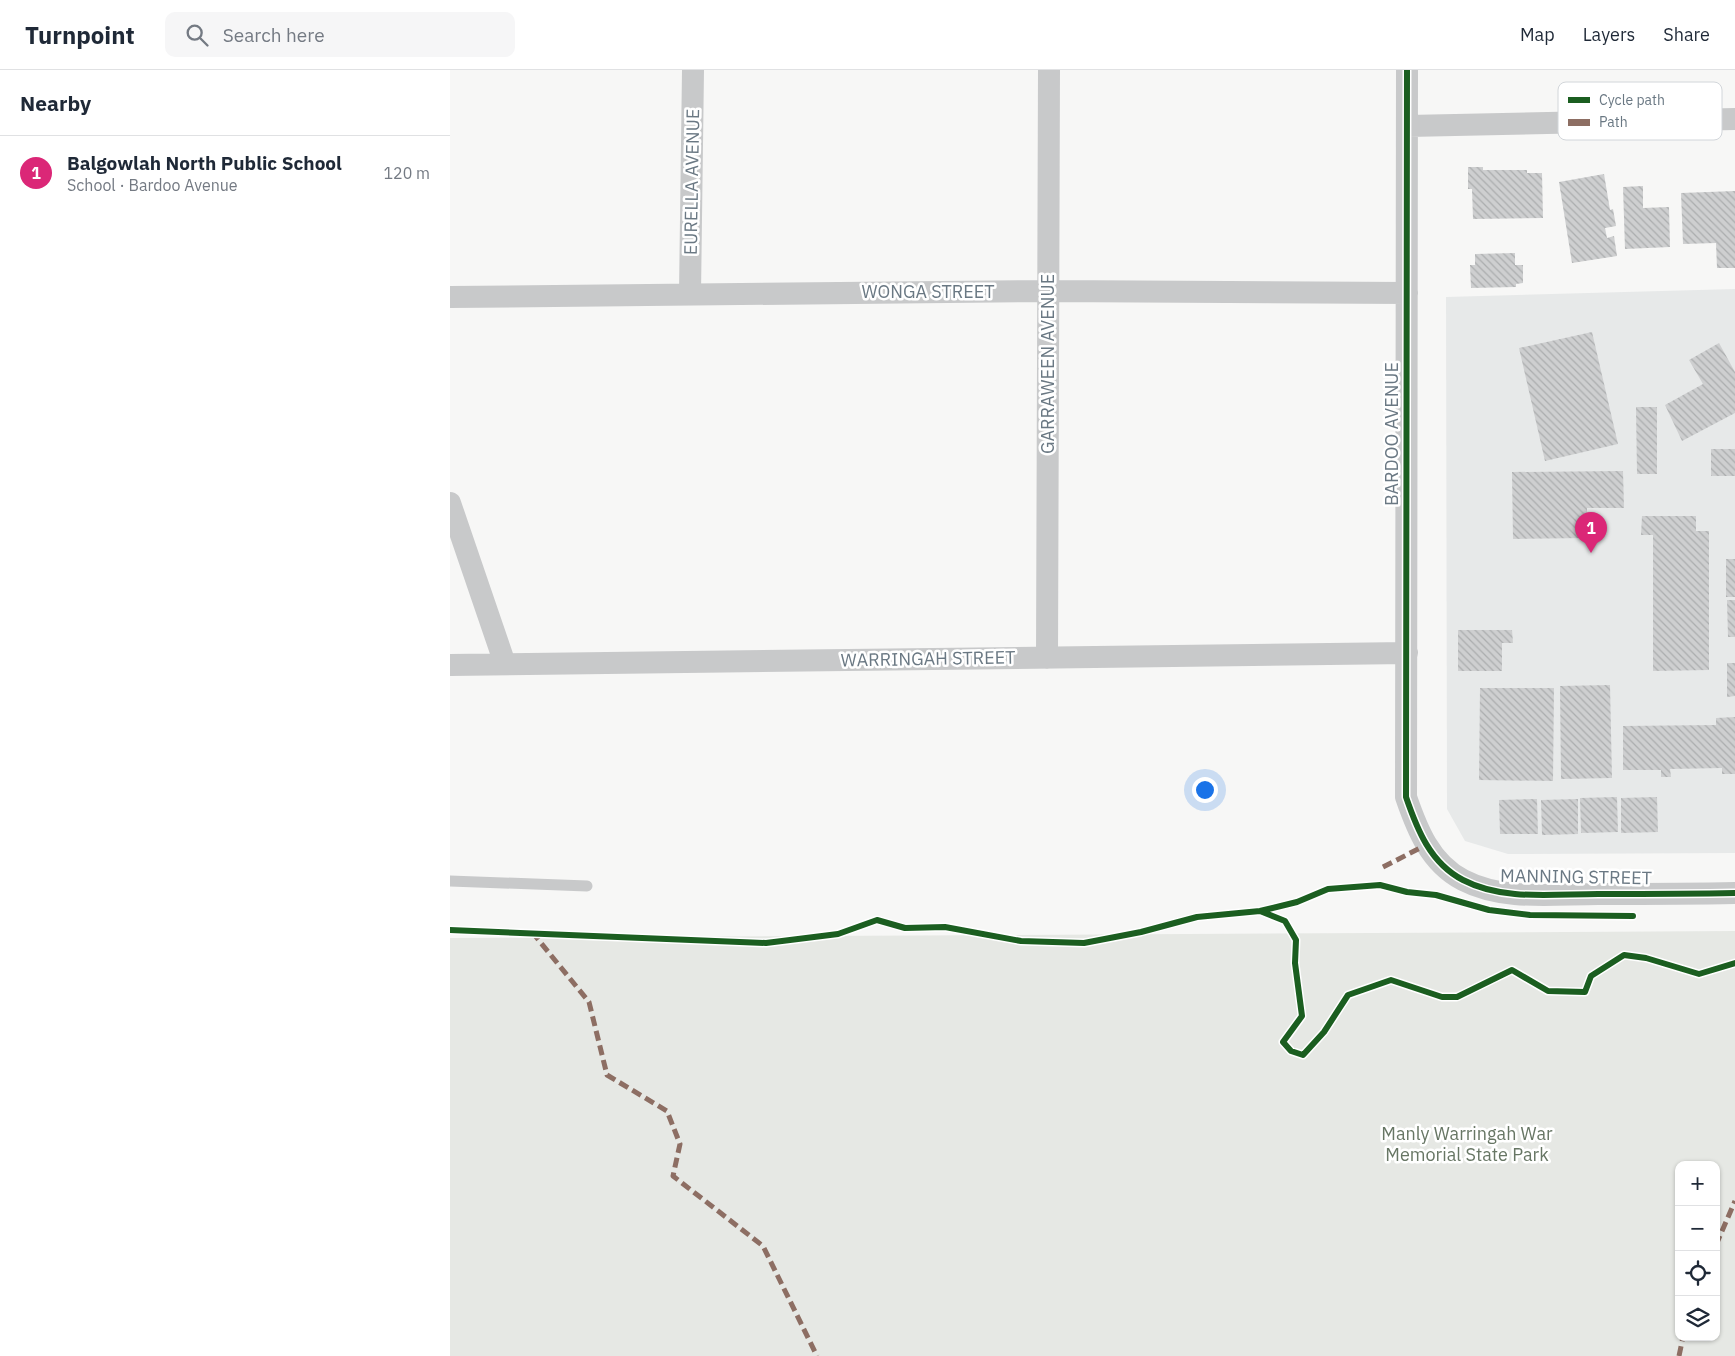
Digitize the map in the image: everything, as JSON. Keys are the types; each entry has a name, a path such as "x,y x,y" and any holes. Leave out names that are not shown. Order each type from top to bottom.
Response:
{"street":[{"name":"EURELLA AVENUE","path":"690,294 693,70"},
{"name":"GARRAWEEN AVENUE","path":"1047,658 1049,70"},
{"name":"BARDOO AVENUE","path":"1406,797 1407,70"},
{"path":"1722,119 1735,119"},
{"path":"1408,126 1558,123"},
{"name":"WONGA STREET","path":"450,297 1049,291 1407,293"},
{"path":"450,504 505,664"},
{"name":"WARRINGAH STREET","path":"450,665 1407,653"},
{"name":"MANNING STREET","path":"1406,797 1418,833 1442,864 1461,879 1489,891 1525,894 1735,893"}],"lane":[{"path":"450,881 587,886"}],"shaded area":[{"path":"1735,289 1735,853 1508,854 1465,841 1447,809 1446,297"}],"green space":[{"name":"Manly Warringah War Memorial State Park","path":"1735,931 1735,1356 450,1356 450,938"}],"building":[{"path":"1468,167 1483,167 1483,170 1527,170 1527,173 1542,173 1543,218 1473,219 1472,189 1468,189"},
{"path":"1604,174 1610,210 1613,209 1616,226 1605,228 1607,238 1614,236 1617,256 1572,263 1559,182"},
{"path":"1643,186 1643,208 1669,207 1670,247 1625,249 1623,187"},
{"path":"1735,191 1735,268 1717,268 1716,243 1683,244 1681,193"},
{"path":"1515,253 1515,265 1523,265 1523,283 1516,284 1516,287 1471,288 1470,265 1475,265 1475,254"},
{"path":"1592,332 1618,444 1545,461 1519,348"},
{"path":"1719,343 1735,372 1735,413 1682,441 1665,405 1703,384 1689,360"},
{"path":"1636,407 1657,407 1657,474 1637,474"},
{"path":"1711,449 1735,449 1735,476 1711,476"},
{"path":"1623,471 1624,508 1587,508 1587,538 1513,539 1512,472"},
{"path":"1642,516 1696,516 1696,531 1709,531 1709,670 1653,671 1653,535 1641,535"},
{"path":"1726,559 1735,559 1735,597 1726,597"},
{"path":"1727,600 1735,600 1735,637 1728,637"},
{"path":"1458,630 1512,630 1513,643 1502,643 1502,671 1458,671"},
{"path":"1727,663 1735,663 1735,696 1727,697"},
{"path":"1610,685 1612,778 1561,779 1560,686"},
{"path":"1480,688 1554,688 1553,781 1479,780"},
{"path":"1735,717 1735,774 1722,774 1722,768 1670,769 1671,777 1661,777 1661,770 1623,770 1623,726 1716,725 1716,718"},
{"path":"1617,797 1618,832 1581,833 1580,798"},
{"path":"1657,797 1658,832 1621,833 1621,798"},
{"path":"1537,799 1538,834 1500,834 1499,800"},
{"path":"1578,799 1578,834 1542,835 1541,800"}],"marked path":[{"path":"1383,867 1426,845"},
{"path":"532,932 589,1002 607,1075 667,1111 680,1144 673,1176 763,1246 817,1356"},
{"path":"1720,1236 1735,1201"},
{"path":"1679,1356 1682,1341"}],"cycle path":[{"path":"1407,70 1406,797 1415,821 1433,855 1452,873 1478,887 1495,891 1529,895 1735,893"},
{"path":"450,930 766,943 838,934 877,920 905,928 945,927 1021,941 1084,943 1141,932 1197,917 1260,911 1297,902 1328,889 1380,885 1407,892 1436,895 1489,910 1530,915 1633,916"},
{"path":"1260,911 1285,921 1296,940 1295,963 1302,1016 1283,1042 1291,1051 1303,1055 1324,1032 1348,995 1391,980 1442,997 1457,997 1512,970 1548,991 1585,992 1591,976 1624,955 1646,958 1699,974 1735,963"}],"place":[{"name":"Balgowlah North Public School","path":"1591,553"}]}
